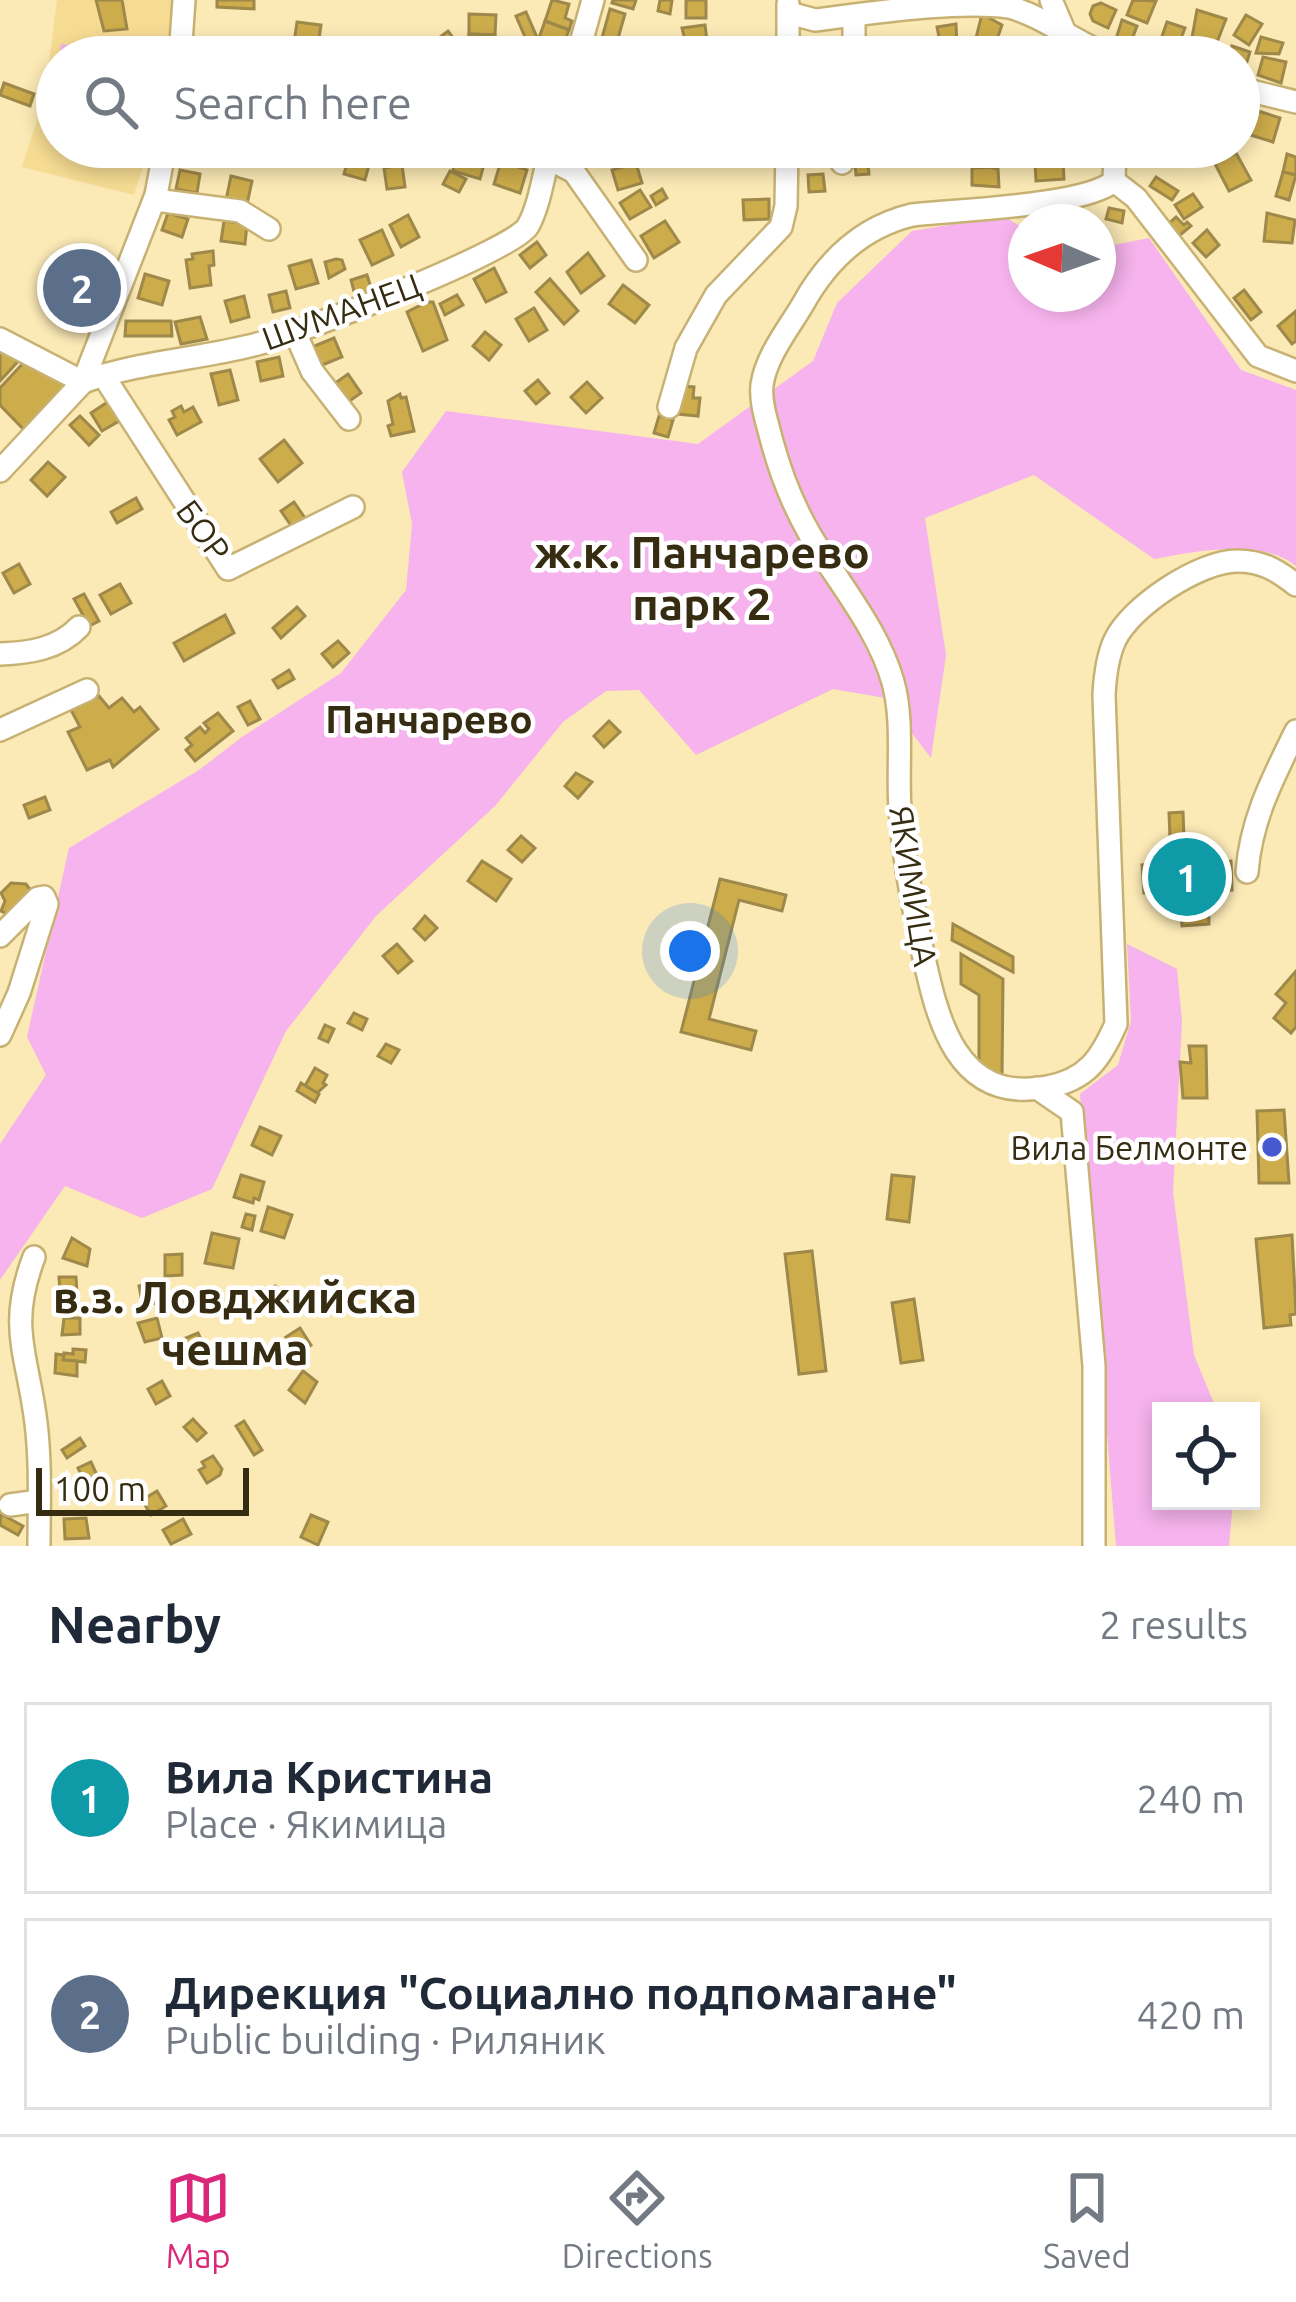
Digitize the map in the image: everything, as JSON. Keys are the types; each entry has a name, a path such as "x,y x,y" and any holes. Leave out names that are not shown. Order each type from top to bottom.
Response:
{"street":[{"path":"181,36 184,0"},
{"path":"583,36 593,0"},
{"path":"1052,0 1063,28"},
{"path":"788,7 815,20 979,2 1009,7 1075,36"},
{"path":"854,16 854,36"},
{"path":"1260,93 1296,102"},
{"path":"0,471 93,378 157,195 162,168"},
{"name":"ШУМАНЕЦ","path":"93,378 125,367 262,343 515,239 528,226 544,168"},
{"path":"569,168 636,260"},
{"path":"669,407 686,348 716,295 776,235 784,218 786,168"},
{"path":"1114,168 1114,181 1136,198 1258,356 1296,371"},
{"name":"ЯКИМИЦА","path":"1037,1088 995,1083 970,1068 958,1057 934,1010 904,866 893,682 879,646 785,488 762,386 769,362 809,292 859,236 885,221 912,215 1078,199 1114,181"},
{"path":"157,195 163,201 240,211 269,229"},
{"path":"294,330 313,371 349,419"},
{"path":"0,339 93,378"},
{"name":"БОР","path":"93,378 228,569 353,506"},
{"path":"1037,1088 1073,1080 1100,1061 1116,1024 1104,695 1115,638 1133,614 1162,592 1218,562 1241,560 1270,566 1296,585"},
{"path":"0,654 47,647 79,627"},
{"path":"0,730 87,690"},
{"path":"1247,872 1250,836 1261,803 1296,731"},
{"path":"0,936 44,897 47,904 19,993 0,1035"},
{"path":"1037,1088 1072,1112 1094,1366 1094,1546"},
{"path":"34,1257 10,1353 35,1417 39,1546"},
{"path":"10,1505 39,1501"}],"shaded area":[{"path":"57,0 176,0 175,36 52,36"},
{"path":"36,123 36,168 142,168 134,195 22,167"},
{"path":"1008,219 1008,312 1116,312 1116,244 1149,238 1241,370 1296,390 1296,566 1282,557 1247,549 1154,559 1034,475 925,518 946,655 931,758 885,698 833,689 696,755 639,690 606,691 563,722 495,806 376,916 286,1031 212,1189 142,1218 65,1186 0,1280 0,1144 46,1075 27,1037 69,848 199,770 341,673 406,590 412,524 402,472 446,411 698,444 813,361 837,303 912,231"},
{"path":"1127,944 1177,969 1182,1021 1173,1192 1194,1355 1213,1402 1152,1402 1152,1510 1232,1510 1229,1546 1116,1546 1080,1094 1118,1065 1131,1021"}],"building":[{"path":"96,0 122,0 127,29 104,31"},
{"path":"217,0 254,0 254,9 217,7"},
{"path":"552,0 569,4 565,18 572,21 569,30 545,21"},
{"path":"613,0 636,0 633,9"},
{"path":"660,0 672,0 670,14 658,11"},
{"path":"686,0 706,0 706,18 686,18"},
{"path":"1133,0 1156,1 1147,23 1127,15"},
{"path":"1101,3 1116,10 1108,28 1093,21 1090,14"},
{"path":"610,9 625,14 619,36 603,36"},
{"path":"1197,10 1226,19 1219,36 1192,36"},
{"path":"526,12 536,36 525,36 516,16"},
{"path":"469,14 496,15 495,35 469,34"},
{"path":"982,14 1002,25 998,36 976,36"},
{"path":"1246,15 1262,24 1255,36 1234,35"},
{"path":"1122,20 1137,26 1133,36 1117,36"},
{"path":"545,21 569,30 567,36 540,36"},
{"path":"297,22 321,25 319,36 295,36"},
{"path":"1167,22 1185,28 1182,36 1162,36"},
{"path":"956,24 956,36 939,36 937,27"},
{"path":"705,25 706,36 684,36 682,28"},
{"path":"1260,40 1283,43 1279,54 1260,53"},
{"path":"1263,57 1286,62 1281,83 1260,76"},
{"path":"4,83 34,94 30,106 0,95"},
{"path":"1260,112 1280,118 1273,142 1260,138"},
{"path":"1287,154 1296,157 1296,175 1283,172"},
{"path":"346,168 368,168 365,180 344,174"},
{"path":"384,168 402,168 405,187 387,189"},
{"path":"453,168 483,168 480,179"},
{"path":"499,168 527,170 520,193 494,184"},
{"path":"638,168 642,183 618,190 612,170"},
{"path":"972,168 998,169 999,187 972,185"},
{"path":"1035,168 1063,168 1064,179 1036,181"},
{"path":"1217,168 1244,168 1251,180 1229,191"},
{"path":"180,170 200,174 197,193 176,189"},
{"path":"450,171 466,179 459,192 443,184"},
{"path":"1283,172 1296,175 1289,200 1276,196"},
{"path":"823,174 825,191 809,192 808,175"},
{"path":"231,176 252,181 247,204 226,200"},
{"path":"1156,177 1178,191 1172,200 1150,186"},
{"path":"662,189 667,198 656,205 651,196"},
{"path":"640,190 651,207 630,219 620,203"},
{"path":"1193,194 1202,207 1184,219 1175,205"},
{"path":"769,199 769,219 744,220 743,200"},
{"path":"168,213 188,219 182,237 162,230"},
{"path":"1267,213 1295,220 1292,243 1264,241"},
{"path":"408,215 419,237 401,247 390,225"},
{"path":"1176,217 1191,226 1179,236 1168,224"},
{"path":"224,221 247,224 245,244 221,241"},
{"path":"665,221 679,242 654,258 641,236"},
{"path":"382,230 393,255 372,265 360,240"},
{"path":"1207,230 1219,245 1206,257 1193,243"},
{"path":"537,242 546,255 530,268 520,255"},
{"path":"72,248 101,258 87,301 60,285"},
{"path":"213,251 211,285 190,288 186,260 193,259 192,254"},
{"path":"588,253 604,276 581,293 567,272"},
{"path":"311,260 318,283 296,289 289,266"},
{"path":"342,260 345,269 329,278 325,262"},
{"path":"494,268 506,292 486,302 474,279"},
{"path":"145,274 169,281 162,305 138,298"},
{"path":"367,275 373,294 356,299 351,280"},
{"path":"550,279 578,311 564,324 536,292"},
{"path":"623,285 649,305 635,323 609,304"},
{"path":"1244,290 1261,312 1251,320 1234,298"},
{"path":"286,291 290,308 273,312 269,295"},
{"path":"457,295 463,305 445,315 440,304"},
{"path":"244,296 249,317 231,322 225,301"},
{"path":"433,302 447,340 423,351 407,312"},
{"path":"534,308 547,330 529,341 516,319"},
{"path":"1296,311 1296,341 1292,344 1278,326"},
{"path":"200,317 207,339 181,344 175,322"},
{"path":"126,321 171,321 172,336 125,336"},
{"path":"485,332 501,345 489,360 473,346"},
{"path":"334,338 342,357 315,368 307,349"},
{"path":"0,343 24,355 0,381"},
{"path":"279,357 283,376 261,381 257,362"},
{"path":"26,360 75,386 30,436 0,405 0,388"},
{"path":"230,370 238,400 219,405 211,374"},
{"path":"348,374 361,393 344,405 331,386"},
{"path":"538,380 549,393 536,404 525,391"},
{"path":"587,382 602,398 586,413 571,397"},
{"path":"681,386 694,387 693,398 700,398 698,416 676,414"},
{"path":"400,394 406,397 414,431 391,436 388,401"},
{"path":"109,401 121,420 102,431 91,413"},
{"path":"181,406 184,412 193,407 201,422 177,435 169,420"},
{"path":"80,416 99,435 89,445 70,425"},
{"path":"659,416 673,420 668,437 654,433"},
{"path":"284,440 302,463 278,482 260,459"},
{"path":"48,462 65,477 47,496 31,480"},
{"path":"136,498 142,509 117,523 111,512"},
{"path":"294,502 305,518 292,527 281,511"},
{"path":"19,564 30,584 14,593 3,573"},
{"path":"120,584 131,603 111,614 100,595"},
{"path":"84,594 99,621 89,626 74,599"},
{"path":"297,607 305,616 281,638 273,628"},
{"path":"225,615 234,633 184,661 174,643"},
{"path":"338,641 349,653 333,667 322,654"},
{"path":"289,670 294,679 278,688 273,680"},
{"path":"99,696 109,708 122,698 134,712 140,707 158,729 113,767 110,760 87,770 68,732 80,727 71,710"},
{"path":"250,701 260,719 248,725 238,707"},
{"path":"218,713 233,731 195,761 186,750 192,745 186,738 200,727 205,733 209,729 204,723"},
{"path":"609,721 620,732 604,747 594,736"},
{"path":"576,773 592,782 578,798 565,786"},
{"path":"45,797 50,810 29,818 24,805"},
{"path":"1183,812 1185,864 1231,861 1232,890 1208,891 1209,924 1182,926 1180,891 1144,893 1142,865 1171,863 1169,813"},
{"path":"521,836 535,848 522,862 508,850"},
{"path":"482,861 511,879 496,901 468,881"},
{"path":"720,879 786,895 782,911 739,900 709,1019 756,1031 751,1050 681,1032"},
{"path":"11,883 26,884 35,896 4,920 7,914 1,911 5,901 1,893"},
{"path":"425,916 437,928 425,940 414,929"},
{"path":"953,924 1013,957 1013,972 952,940"},
{"path":"397,944 412,961 398,973 383,956"},
{"path":"961,954 1003,979 1002,1077 979,1066 979,995 961,984"},
{"path":"1296,971 1296,1027 1291,1033 1274,1018 1286,1003 1276,994"},
{"path":"354,1013 367,1019 362,1030 348,1023"},
{"path":"325,1025 334,1029 328,1042 319,1038"},
{"path":"386,1044 399,1050 391,1063 378,1056"},
{"path":"1189,1046 1206,1046 1207,1098 1183,1098 1180,1062 1191,1063"},
{"path":"315,1068 327,1075 326,1085 317,1093 305,1086"},
{"path":"301,1083 319,1094 315,1102 297,1091"},
{"name":"Вила Белмонте","path":"1284,1110 1289,1183 1259,1183 1257,1111"},
{"path":"260,1127 281,1136 272,1155 252,1145"},
{"path":"241,1175 264,1182 259,1200 254,1198 253,1203 234,1197"},
{"path":"892,1175 914,1177 909,1222 887,1219"},
{"path":"268,1207 292,1215 284,1238 261,1231"},
{"path":"246,1214 255,1216 252,1230 242,1227"},
{"path":"212,1233 239,1239 233,1268 205,1263"},
{"path":"1292,1235 1296,1314 1290,1315 1291,1325 1264,1328 1256,1239"},
{"path":"72,1238 90,1249 87,1266 63,1258"},
{"path":"812,1251 826,1371 799,1374 785,1254"},
{"path":"182,1254 182,1275 165,1276 165,1255"},
{"path":"59,1277 76,1277 77,1294 60,1295"},
{"path":"156,1283 159,1302 143,1307 139,1286"},
{"path":"275,1286 287,1302 271,1313 259,1297"},
{"path":"914,1299 923,1360 901,1363 892,1303"},
{"path":"64,1318 80,1318 80,1334 62,1335"},
{"path":"157,1318 162,1338 145,1342 138,1323"},
{"path":"300,1328 311,1345 300,1353 286,1337"},
{"path":"198,1333 204,1346 187,1353 181,1340"},
{"path":"73,1349 86,1350 85,1362 63,1360 64,1353 73,1354"},
{"path":"56,1354 77,1361 77,1376 55,1373"},
{"path":"303,1371 317,1382 305,1403 289,1390"},
{"path":"162,1381 170,1396 156,1404 148,1389"},
{"path":"193,1419 206,1433 197,1441 184,1427"},
{"path":"244,1421 262,1450 254,1455 236,1426"},
{"path":"80,1438 85,1446 67,1458 62,1450"},
{"path":"213,1456 222,1469 207,1483 199,1470"},
{"path":"91,1462 97,1475 84,1482 78,1468"},
{"path":"157,1491 166,1506 151,1515 142,1500"},
{"path":"1,1514 23,1526 18,1535 0,1525"},
{"path":"311,1515 328,1522 318,1545 301,1537"},
{"path":"86,1518 89,1538 65,1539 64,1519"},
{"path":"183,1519 191,1534 171,1544 163,1530"}],"place":[{"name":"Дирекция \"Социално подпомагане\"","path":"82,288"},
{"name":"Вила Кристина","path":"1187,877"},
{"name":"Вила Белмонте","path":"1272,1147"}],"district":[{"name":"ж.к. Панчарево парк 2","path":"702,577"},
{"name":"Панчарево","path":"429,718"},
{"name":"в.з. Ловджийска чешма","path":"235,1322"}]}
